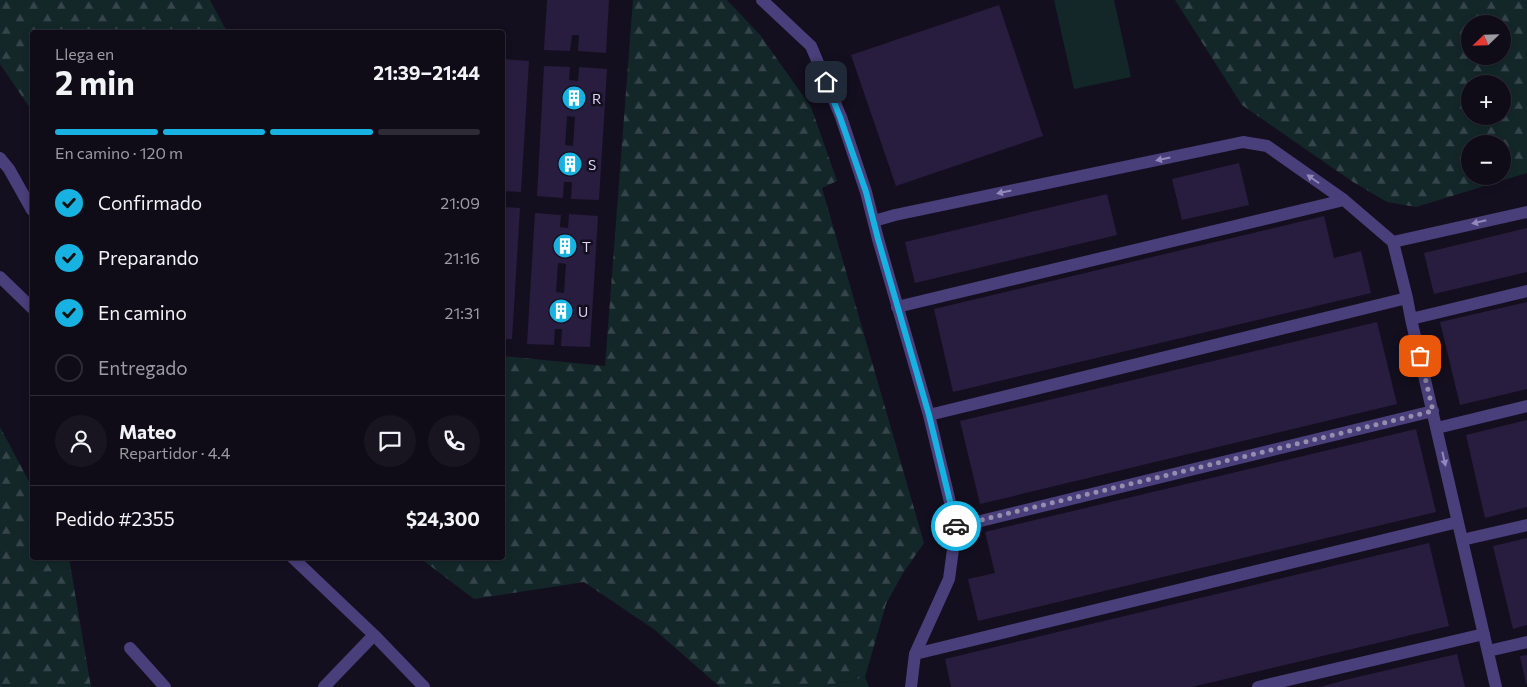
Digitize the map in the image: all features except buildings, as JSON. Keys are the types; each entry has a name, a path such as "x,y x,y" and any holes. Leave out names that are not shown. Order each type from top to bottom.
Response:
{"street":[{"path":"762,0 811,46 840,117 874,221 929,415 956,527 949,579 915,654 911,687"},
{"path":"874,221 1243,142 1267,146 1344,200 1393,242 1496,687"},
{"path":"0,158 9,169 30,206"},
{"path":"898,307 1344,200"},
{"path":"1393,242 1527,212"},
{"path":"0,277 30,306"},
{"path":"1410,319 1527,291"},
{"path":"929,415 1407,298"},
{"path":"1437,428 1527,406"},
{"path":"956,527 1433,411"},
{"path":"915,654 1458,522"},
{"path":"1462,540 1527,525"},
{"path":"295,560 374,635 424,687"},
{"path":"1258,687 1484,634"},
{"path":"324,687 374,635"},
{"path":"1488,651 1527,642"},
{"path":"130,648 165,687"}],"green space":[{"path":"0,0 210,0 226,30 30,30 30,108 0,64"},
{"path":"633,0 727,0 760,35 811,107 837,181 822,188 924,543 903,573 886,604 865,677 823,687 720,687 655,630 584,582 474,599 423,560 505,560 505,356 605,366"},
{"path":"1054,0 1114,0 1131,77 1074,89"},
{"path":"1175,0 1527,0 1527,173 1511,178 1511,135 1461,135 1461,185 1488,185 1416,207 1387,202 1353,182 1242,105"},
{"path":"0,427 30,483 30,560 69,560 91,687 0,687"},
{"path":"865,677 869,687 823,687"}],"way so far":[{"path":"956,526 1433,411 1420,356"}],"place":[{"name":"R","path":"574,98"},
{"name":"S","path":"570,164"},
{"name":"T","path":"565,246"},
{"name":"U","path":"561,311"}],"route":[{"path":"826,82 866,192 929,415 956,526"}]}
